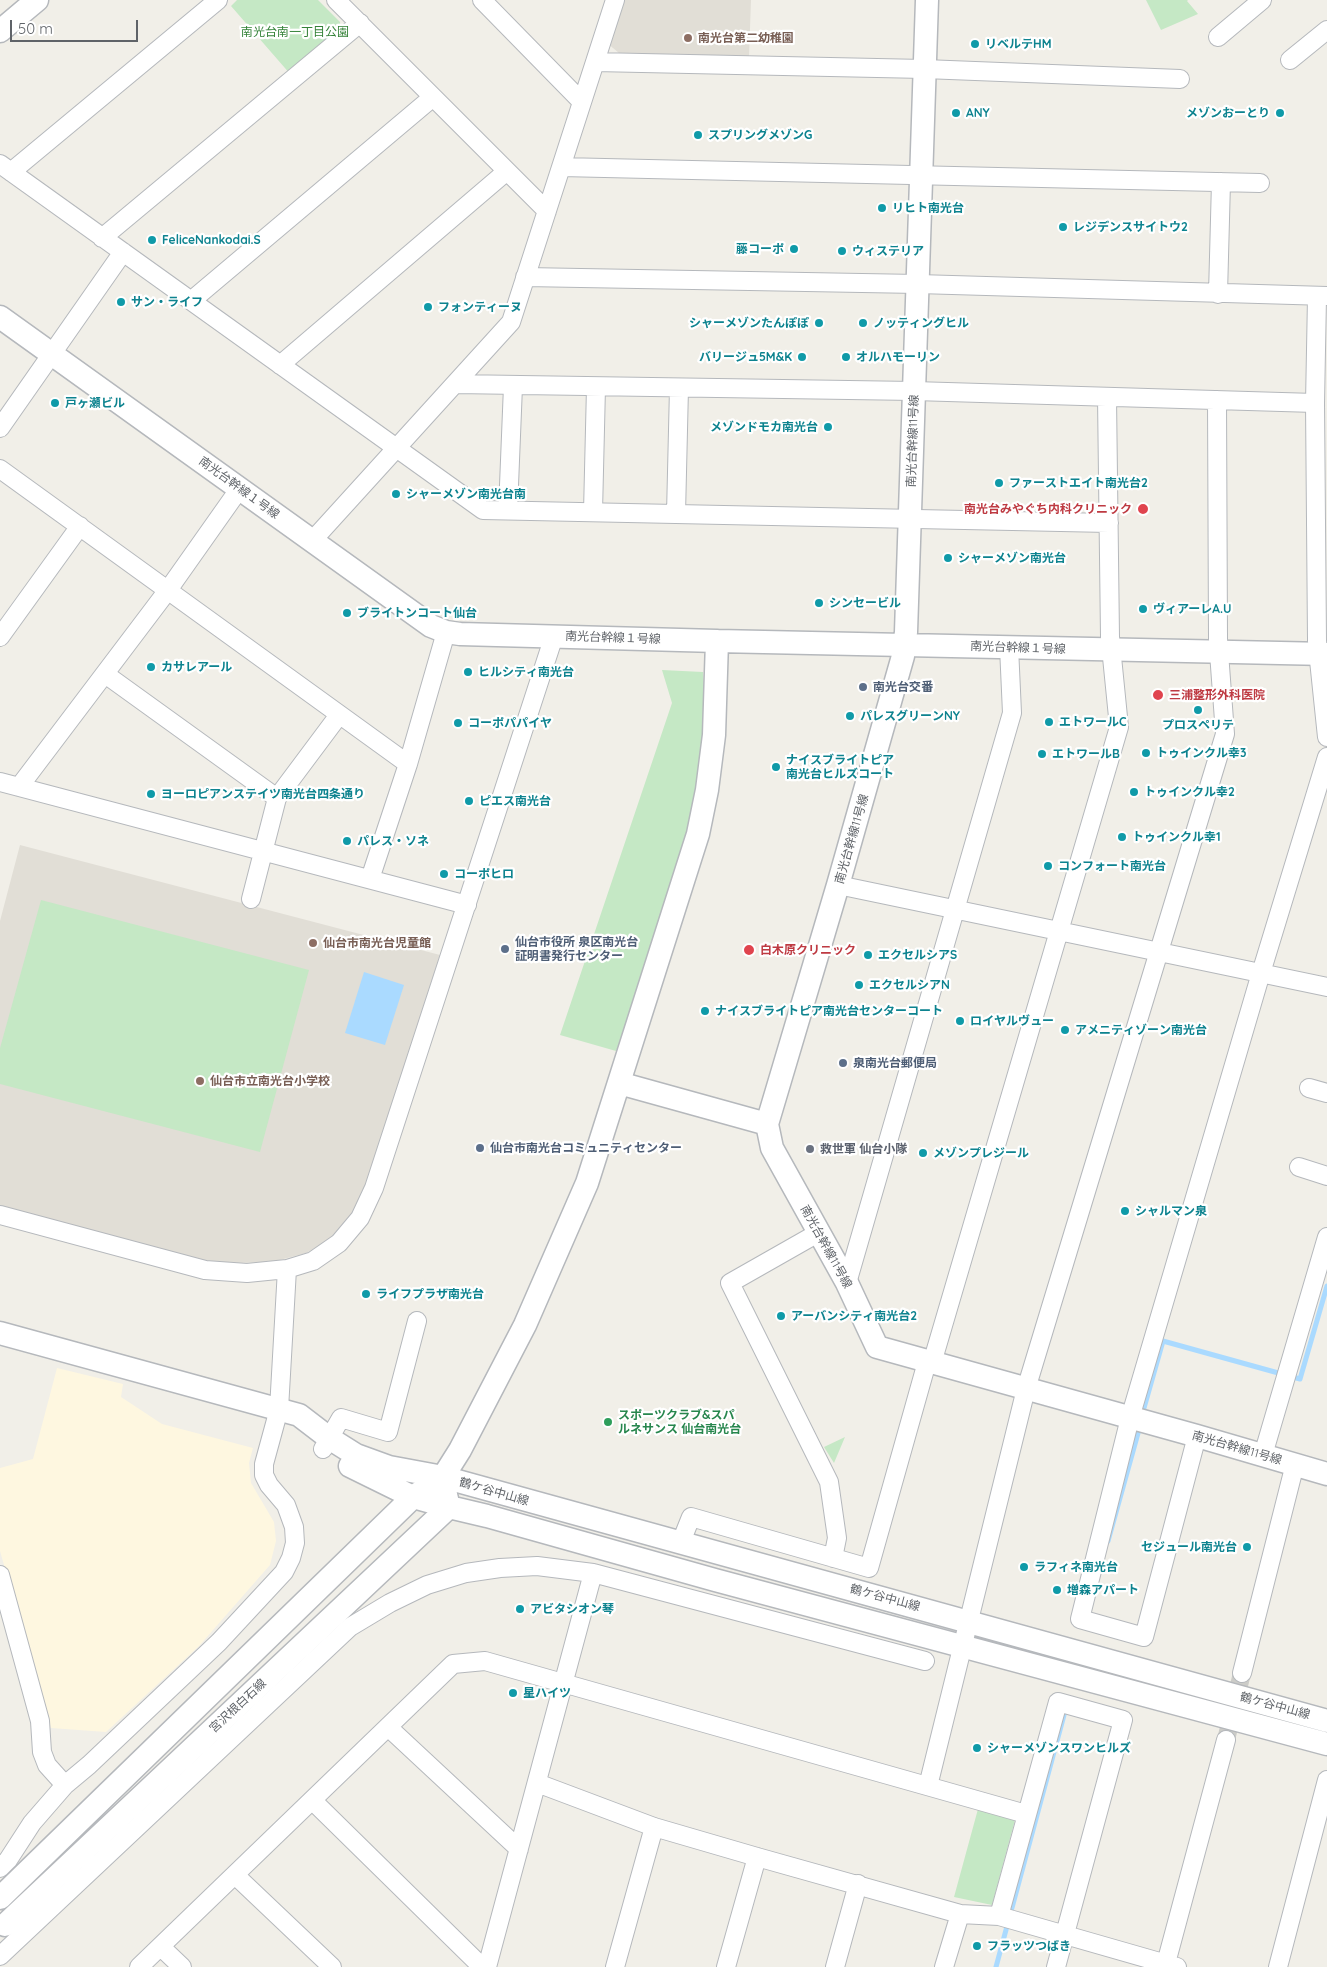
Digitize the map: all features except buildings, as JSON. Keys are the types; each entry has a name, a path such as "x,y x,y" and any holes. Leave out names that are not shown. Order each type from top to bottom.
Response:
{"street":[{"path":"0,31 37,0"},
{"path":"218,0 6,168 484,510 1109,523"},
{"path":"336,0 547,211"},
{"path":"482,0 582,102"},
{"path":"312,541 511,322 615,0"},
{"name":"南光台幹線11号線","path":"926,0 918,284 904,656 767,1124 772,1148 847,1283 877,1347 1327,1474"},
{"path":"1218,36 1262,0"},
{"path":"102,238 360,23"},
{"path":"1290,60 1327,30"},
{"path":"595,62 924,69 1180,79"},
{"path":"191,302 433,97"},
{"path":"561,166 1260,183"},
{"path":"280,365 507,171"},
{"path":"1218,294 1221,182"},
{"path":"0,428 123,252"},
{"path":"525,277 918,284 1322,296 1315,403 1327,737"},
{"name":"南光台幹線１号線","path":"0,316 431,626 446,632 717,642 905,644 1323,654"},
{"path":"454,384 914,390 1315,403"},
{"path":"508,510 512,386"},
{"path":"592,512 596,387"},
{"path":"676,514 679,388"},
{"path":"681,1542 691,1517 869,1568 1119,727 1110,637 1107,397"},
{"path":"928,1786 1026,1390 1225,734 1218,652 1217,400"},
{"path":"0,469 408,764"},
{"path":"19,787 168,590 240,488"},
{"path":"0,636 80,526"},
{"path":"370,879 408,764 446,632"},
{"path":"0,1215 205,1270 247,1273 287,1269 313,1261 339,1243 360,1218 374,1188 554,636"},
{"path":"0,1898 413,1497 443,1477 460,1450 525,1325 587,1184 698,834 707,790 714,735 717,642"},
{"path":"847,1283 1012,713 1009,647"},
{"path":"105,674 277,798"},
{"path":"251,900 277,798 339,715"},
{"path":"1197,1436 1144,1636 1080,1619 1138,1420 1261,973 1327,757"},
{"path":"0,782 467,905"},
{"path":"838,885 1327,987"},
{"path":"619,1082 767,1124"},
{"path":"1309,1088 1327,1093"},
{"path":"1299,1167 1327,1176"},
{"path":"818,1233 730,1283 829,1482 837,1538 833,1558"},
{"path":"1263,1455 1327,1237"},
{"path":"0,1868 8,1860 32,1823 65,1785 89,1765 219,1642 284,1572 291,1558 295,1544 294,1528 286,1505 269,1485 264,1475 264,1464 279,1410 287,1269"},
{"path":"326,1443 341,1418 388,1432 417,1321"},
{"path":"0,1333 299,1415 349,1466 413,1497 1324,1744"},
{"name":"鶴ケ谷中山線","path":"326,1443 389,1467 443,1477 1327,1721"},
{"path":"1242,1673 1295,1464"},
{"path":"443,1477 449,1507"},
{"name":"宮沢根白石線","path":"5,1925 449,1507"},
{"path":"0,1956 350,1627 390,1603 427,1585 466,1573 500,1568 538,1566 593,1573 925,1661"},
{"path":"487,1967 593,1573"},
{"path":"0,1575 40,1721 42,1752 47,1765 65,1785"},
{"path":"140,1967 453,1664 485,1661 1026,1814"},
{"path":"1007,1919 1026,1814 1058,1702 1123,1720 1056,1967"},
{"path":"388,1727 519,1849"},
{"path":"537,1783 654,1827 960,1914 1007,1919 1169,1966 1226,1740"},
{"path":"1278,1967 1327,1780"},
{"path":"312,1800 482,1967"},
{"path":"615,1967 654,1827"},
{"path":"726,1967 758,1856"},
{"path":"235,1875 332,1967"},
{"path":"834,1967 858,1884"},
{"path":"944,1967 960,1914"},
{"path":"160,1947 182,1967"}],"shaded area":[{"path":"621,0 751,0 749,57 619,53 607,43"},
{"name":"仙台市立南光台小学校","path":"20,845 440,955 359,1207 336,1236 306,1253 272,1262 235,1263 200,1260 0,1208 0,921"},
{"path":"57,1368 123,1384 121,1397 162,1424 253,1448 249,1463 251,1483 274,1522 276,1541 270,1565 199,1646 106,1732 51,1728 0,1551 0,1468 33,1459"}],"green space":[{"name":"南光台南一丁目公園","path":"237,0 318,0 340,22 341,34 291,75 231,6"},
{"path":"1146,0 1188,0 1198,14 1161,30"},
{"path":"662,670 703,672 705,701 699,779 694,818 625,1030 616,1051 560,1035 672,703"},
{"path":"41,900 309,970 260,1152 0,1084 0,1048"},
{"path":"845,1437 834,1463 824,1447"},
{"path":"978,1809 1015,1820 992,1905 954,1897"}],"water":[{"path":"364,972 404,985 385,1045 345,1033"}],"waterway":[{"path":"1142,1415 1163,1341 1300,1379 1327,1286"},
{"path":"1108,1541 1140,1426"},
{"path":"996,1967 1064,1715"}],"tunnel":[{"path":"1226,1740 1242,1673"}],"place":[{"name":"南光台第二幼稚園","path":"688,38"},
{"name":"リベルテHM","path":"975,44"},
{"name":"ANY","path":"956,113"},
{"name":"メゾンおーとり","path":"1280,113"},
{"name":"スプリングメゾンG","path":"698,135"},
{"name":"リヒト南光台","path":"882,208"},
{"name":"レジデンスサイトウ2","path":"1063,227"},
{"name":"FeliceNankodai.S","path":"152,240"},
{"name":"藤コーポ","path":"794,249"},
{"name":"ウィステリア","path":"842,251"},
{"name":"サン・ライフ","path":"121,302"},
{"name":"フォンティーヌ","path":"428,307"},
{"name":"シャーメゾンたんぽぽ","path":"819,323"},
{"name":"ノッティングヒル","path":"863,323"},
{"name":"バリージュ5M&K","path":"802,357"},
{"name":"オルハモーリン","path":"846,357"},
{"name":"戸ヶ瀬ビル","path":"55,403"},
{"name":"メゾンドモカ南光台","path":"828,427"},
{"name":"ファーストエイト南光台2","path":"999,483"},
{"name":"シャーメゾン南光台南","path":"396,494"},
{"name":"南光台みやぐち内科クリニック","path":"1143,509"},
{"name":"シャーメゾン南光台","path":"948,558"},
{"name":"シンセービル","path":"819,603"},
{"name":"ヴィアーレA.U","path":"1143,609"},
{"name":"ブライトンコート仙台","path":"347,613"},
{"name":"カサレアール","path":"151,667"},
{"name":"ヒルシティ南光台","path":"468,672"},
{"name":"南光台交番","path":"863,687"},
{"name":"三浦整形外科医院","path":"1158,695"},
{"name":"プロスペリテ","path":"1198,710"},
{"name":"パレスグリーンNY","path":"850,716"},
{"name":"エトワールC","path":"1049,722"},
{"name":"コーポパパイヤ","path":"458,723"},
{"name":"トゥインクル幸3","path":"1146,753"},
{"name":"エトワールB","path":"1042,754"},
{"name":"ナイスブライトピア 南光台ヒルズコート","path":"776,767"},
{"name":"トゥインクル幸2","path":"1134,792"},
{"name":"ヨーロピアンステイツ南光台四条通り","path":"151,794"},
{"name":"ピエス南光台","path":"469,801"},
{"name":"トゥインクル幸1","path":"1122,837"},
{"name":"パレス・ソネ","path":"347,841"},
{"name":"コンフォート南光台","path":"1048,866"},
{"name":"コーポヒロ","path":"444,874"},
{"name":"仙台市南光台児童館","path":"313,943"},
{"name":"仙台市役所 泉区南光台 証明書発行センター","path":"505,949"},
{"name":"白木原クリニック","path":"749,950"},
{"name":"エクセルシアS","path":"868,955"},
{"name":"エクセルシアN","path":"859,985"},
{"name":"ナイスブライトピア南光台センターコート","path":"705,1011"},
{"name":"ロイヤルヴュー","path":"960,1021"},
{"name":"アメニティゾーン南光台","path":"1065,1030"},
{"name":"泉南光台郵便局","path":"843,1063"},
{"name":"仙台市立南光台小学校","path":"200,1081"},
{"name":"仙台市南光台コミュニティセンター","path":"480,1148"},
{"name":"救世軍 仙台小隊","path":"810,1149"},
{"name":"メゾンプレジール","path":"923,1153"},
{"name":"シャルマン泉","path":"1125,1211"},
{"name":"ライフプラザ南光台","path":"366,1294"},
{"name":"アーバンシティ南光台2","path":"781,1316"},
{"name":"スポーツクラブ&スパ ルネサンス 仙台南光台","path":"608,1422"},
{"name":"セジュール南光台","path":"1247,1547"},
{"name":"ラフィネ南光台","path":"1024,1567"},
{"name":"増森アパート","path":"1057,1590"},
{"name":"アビタシオン琴","path":"520,1609"},
{"name":"星ハイツ","path":"513,1693"},
{"name":"シャーメゾンスワンヒルズ","path":"977,1748"},
{"name":"フラッツつばき","path":"977,1946"}]}
